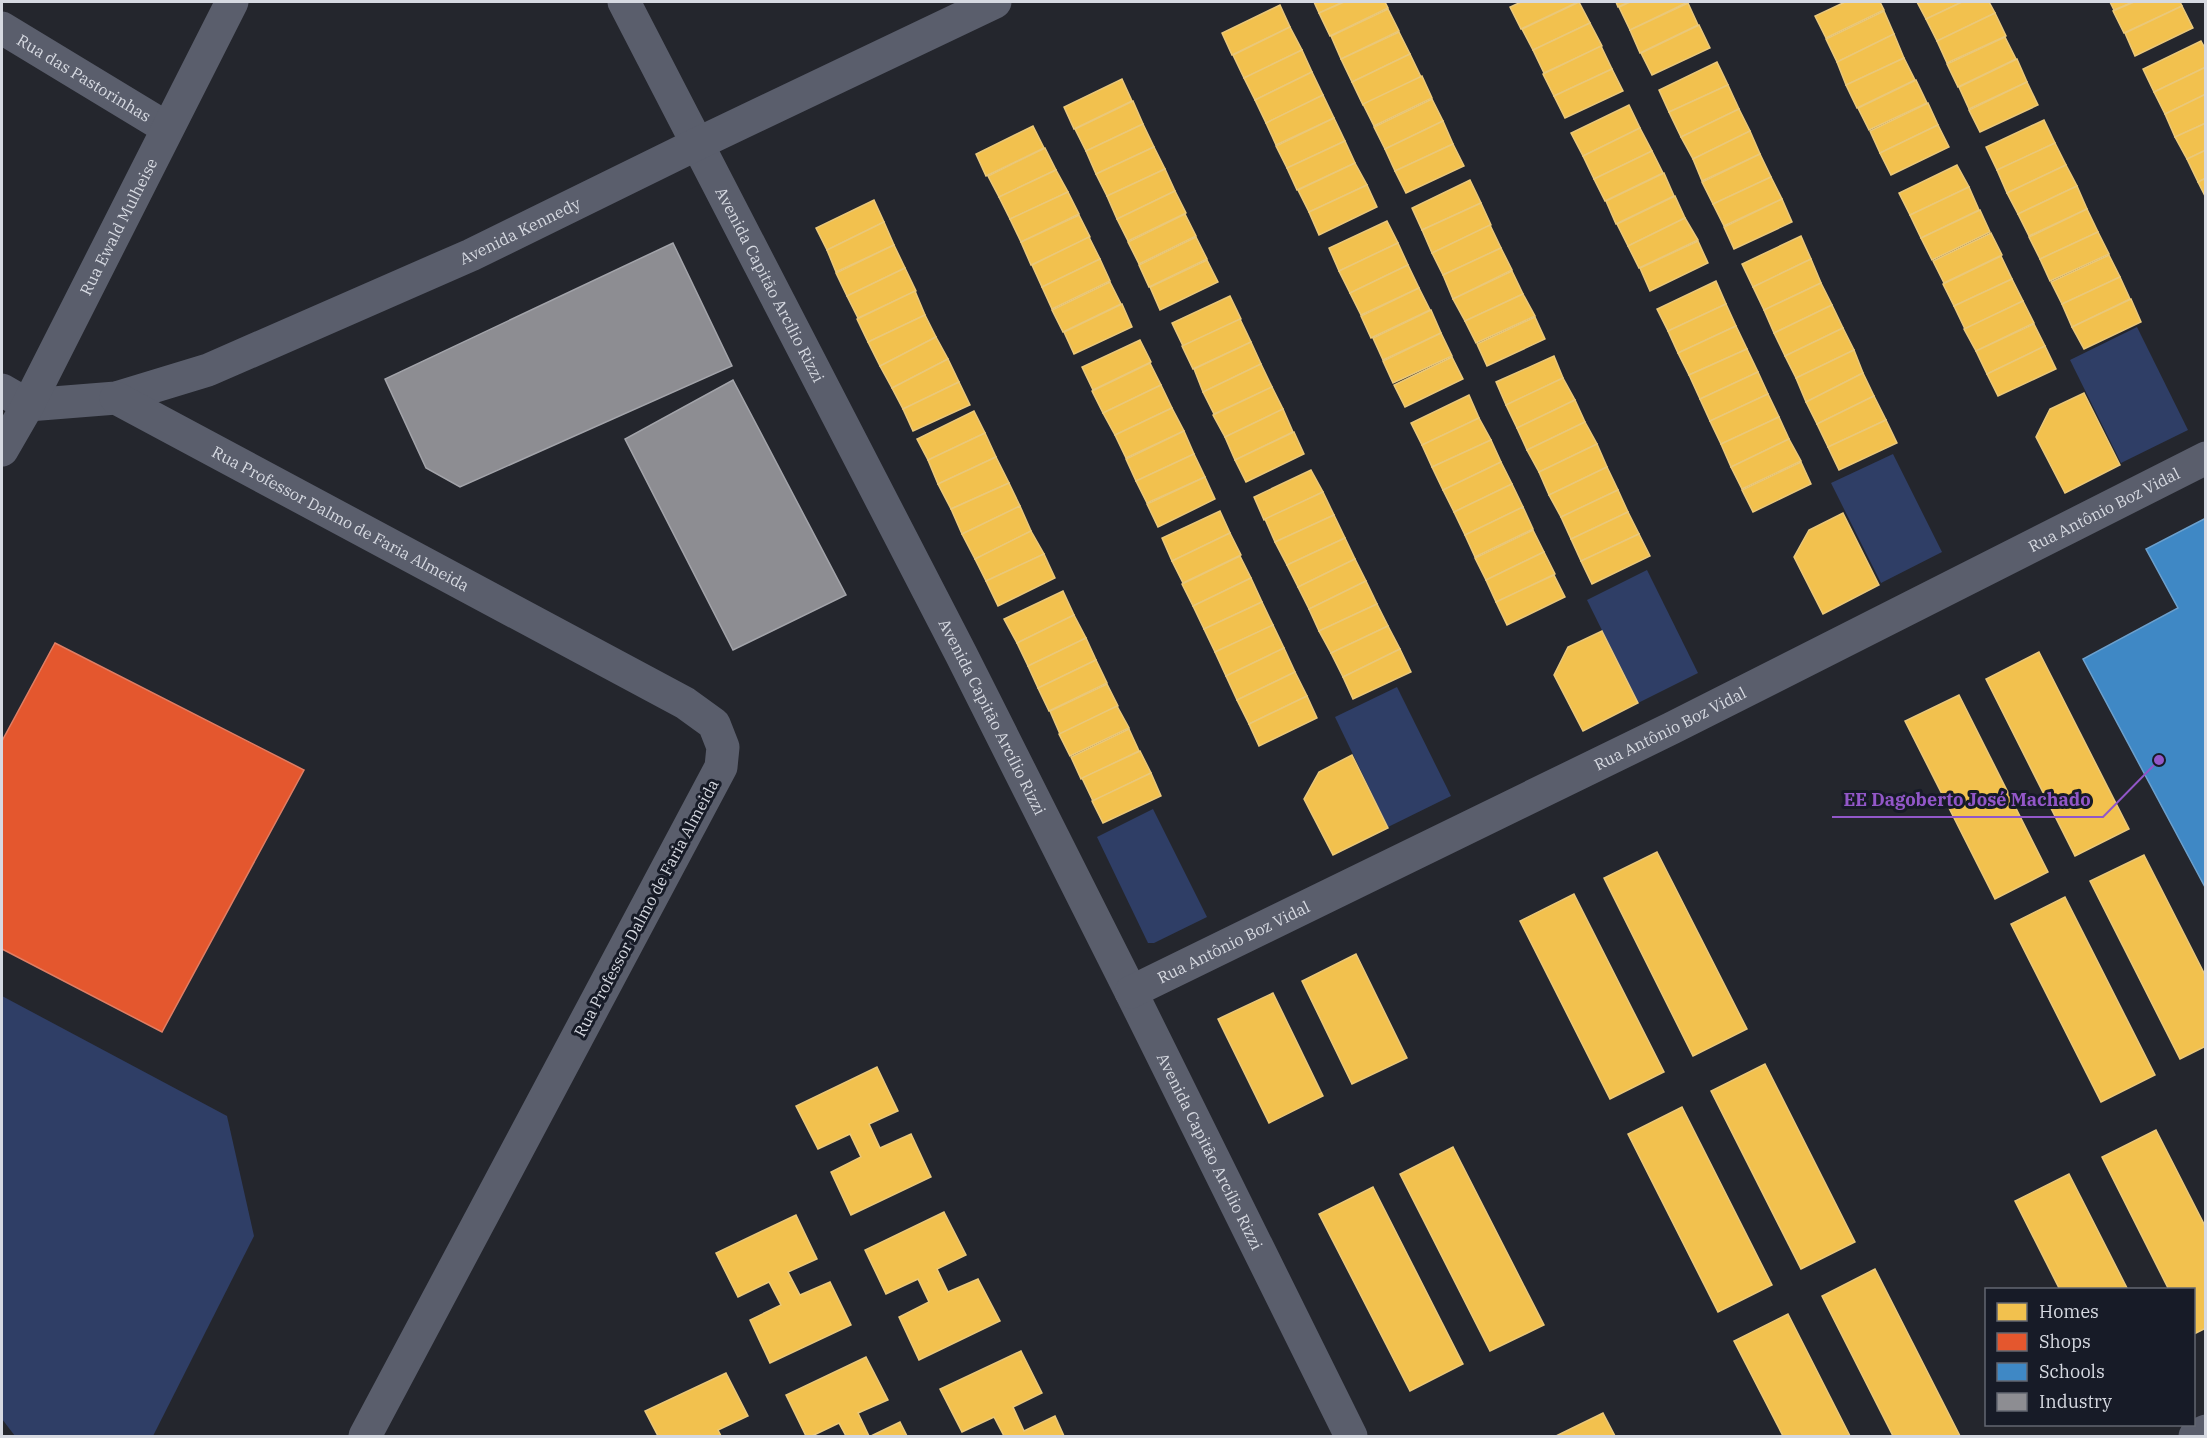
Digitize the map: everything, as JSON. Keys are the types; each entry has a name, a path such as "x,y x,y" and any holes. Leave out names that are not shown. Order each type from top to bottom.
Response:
{"street":[{"name":"Rua Ewald Mulheise","path":"2,450 15,397 167,128 232,2"},
{"name":"Avenida Capitão Arcílio Rizzi","path":"624,2 961,654 1351,1437"},
{"name":"Avenida Kennedy","path":"15,397 116,398 208,370 471,255 995,2"},
{"name":"Rua das Pastorinhas","path":"2,28 167,128"},
{"name":"Rua Professor Dalmo de Faria Almeida","path":"116,398 685,703 714,724 723,747 721,767 365,1437"},
{"name":"Rua Antônio Boz Vidal","path":"1131,992 1693,718 2205,458"},
{"path":"2195,1437 2205,1431"}],"shaded area":[{"path":"2137,327 2188,430 2121,463 2070,360"},
{"path":"1893,454 1942,552 1881,583 1831,483"},
{"path":"1647,570 1698,673 1638,703 1587,600"},
{"path":"1397,687 1451,796 1388,827 1335,717"},
{"path":"1153,809 1207,917 1154,943 1148,943 1097,837"},
{"path":"2,996 227,1116 254,1236 153,1436 15,1436 2,1419"}],"building: Homes":[{"path":"1314,2 1343,2 1319,13"},
{"path":"1344,2 1385,2 1388,8 1330,36 1319,13"},
{"path":"1521,2 1578,2 1521,29 1510,7"},
{"path":"1579,2 1590,23 1533,50 1522,29"},
{"path":"1616,2 1629,2 1618,7"},
{"path":"1630,2 1688,2 1630,30 1619,7"},
{"path":"1845,2 1880,2 1884,10 1826,38 1815,16"},
{"path":"1917,2 1962,2 1926,19"},
{"path":"1962,2 1989,2 1995,13 1937,41 1926,19"},
{"path":"2110,2 2133,2 2114,10"},
{"path":"2134,2 2180,2 2182,6 2124,33 2113,11"},
{"path":"1688,3 1698,25 1640,53 1630,30"},
{"path":"1280,5 1290,27 1232,55 1222,33"},
{"path":"2182,6 2193,28 2135,56 2125,33"},
{"path":"1388,9 1399,31 1341,59 1331,36"},
{"path":"1884,11 1894,34 1837,62 1826,39"},
{"path":"1995,13 2006,36 1947,63 1937,41"},
{"path":"1590,23 1602,46 1544,73 1533,50"},
{"path":"1699,25 1710,48 1652,75 1641,53"},
{"path":"1290,27 1302,50 1244,78 1233,55"},
{"path":"1399,32 1410,54 1352,82 1341,59"},
{"path":"1894,34 1904,58 1846,85 1837,62"},
{"path":"2005,37 2016,59 1958,87 1947,64"},
{"path":"2201,41 2206,50 2206,67 2154,92 2143,69"},
{"path":"1601,46 1612,69 1554,96 1543,74"},
{"path":"1302,50 1312,72 1255,100 1244,78"},
{"path":"1410,54 1421,77 1363,105 1352,82"},
{"path":"1904,58 1915,80 1857,108 1846,85"},
{"path":"2017,59 2027,82 1969,109 1959,87"},
{"path":"1717,62 1728,85 1669,112 1659,90"},
{"path":"2206,67 2206,94 2165,114 2154,92"},
{"path":"1612,69 1623,91 1565,118 1554,96"},
{"path":"1312,72 1323,95 1266,123 1255,100"},
{"path":"1422,76 1432,98 1374,126 1363,104"},
{"path":"1122,79 1132,101 1074,129 1064,107"},
{"path":"1916,80 1927,103 1869,130 1858,108"},
{"path":"2027,82 2038,105 1980,132 1969,110"},
{"path":"1728,85 1739,109 1681,137 1669,112"},
{"path":"2206,94 2206,123 2175,137 2165,114"},
{"path":"1323,95 1334,118 1276,145 1266,123"},
{"path":"1432,99 1443,121 1385,149 1374,127"},
{"path":"1133,101 1143,124 1086,151 1075,129"},
{"path":"1928,103 1938,125 1880,153 1870,131"},
{"path":"1629,105 1640,128 1583,156 1571,133"},
{"path":"1739,109 1750,131 1693,159 1681,137"},
{"path":"1334,118 1345,141 1287,168 1276,146"},
{"path":"2044,120 2055,143 1997,170 1986,147"},
{"path":"1443,121 1453,144 1395,171 1385,149"},
{"path":"2206,123 2206,150 2187,159 2175,137"},
{"path":"1143,124 1154,147 1096,174 1086,151"},
{"path":"1938,125 1949,147 1891,175 1880,153"},
{"path":"1033,126 1044,148 986,176 976,154"},
{"path":"1640,128 1652,151 1594,179 1583,156"},
{"path":"1750,131 1760,154 1702,181 1693,159"},
{"path":"1345,141 1355,163 1297,190 1287,168"},
{"path":"2055,143 2066,165 2007,193 1997,170"},
{"path":"1453,144 1464,166 1406,193 1395,171"},
{"path":"1154,147 1165,169 1107,196 1096,174"},
{"path":"1045,148 1056,170 999,197 988,176"},
{"path":"2206,150 2206,178 2198,182 2187,159"},
{"path":"1652,151 1663,173 1605,201 1594,179"},
{"path":"1760,154 1771,177 1713,204 1702,182"},
{"path":"1355,163 1367,185 1309,212 1298,190"},
{"path":"1957,165 1969,187 1910,215 1899,193"},
{"path":"2066,165 2077,186 2018,214 2007,193"},
{"path":"1165,169 1175,191 1117,219 1107,196"},
{"path":"1056,170 1068,192 1010,219 999,197"},
{"path":"1664,173 1674,196 1616,224 1606,201"},
{"path":"1771,177 1782,199 1724,226 1713,204"},
{"path":"2206,178 2206,198 2198,182"},
{"path":"1470,180 1481,203 1422,230 1412,208"},
{"path":"1367,185 1377,207 1319,235 1309,212"},
{"path":"2077,186 2087,209 2029,236 2018,214"},
{"path":"1969,187 1979,210 1921,238 1910,215"},
{"path":"1175,191 1186,213 1128,241 1117,219"},
{"path":"1068,192 1079,214 1021,242 1010,219"},
{"path":"1675,196 1685,218 1628,246 1617,224"},
{"path":"1782,199 1792,222 1734,249 1724,227"},
{"path":"874,200 884,222 827,250 816,228"},
{"path":"1481,203 1491,225 1432,253 1422,230"},
{"path":"2087,209 2098,232 2040,259 2029,237"},
{"path":"1980,210 1990,232 1932,260 1921,238"},
{"path":"1185,214 1196,236 1139,264 1128,242"},
{"path":"1079,215 1090,237 1031,265 1021,242"},
{"path":"1685,218 1698,240 1639,268 1628,246"},
{"path":"1387,221 1398,243 1339,271 1329,248"},
{"path":"884,222 894,245 836,272 827,250"},
{"path":"1490,225 1501,248 1443,275 1432,253"},
{"path":"2098,232 2109,254 2050,281 2040,259"},
{"path":"1991,233 2002,255 1944,283 1933,261"},
{"path":"1801,236 1811,259 1753,287 1742,264"},
{"path":"1089,237 1100,259 1042,287 1032,265"},
{"path":"1196,237 1207,259 1149,287 1139,265"},
{"path":"1698,241 1708,263 1650,291 1640,268"},
{"path":"1398,243 1408,265 1350,293 1339,271"},
{"path":"894,245 905,268 847,296 836,273"},
{"path":"1501,248 1512,270 1453,299 1443,275"},
{"path":"2109,255 2120,277 2062,304 2051,282"},
{"path":"2001,256 2012,279 1954,306 1943,284"},
{"path":"1100,259 1110,281 1052,309 1042,287"},
{"path":"1811,259 1821,283 1764,310 1753,287"},
{"path":"1207,260 1218,282 1160,310 1150,287"},
{"path":"1408,265 1419,288 1361,315 1350,293"},
{"path":"905,268 916,291 858,318 847,296"},
{"path":"1512,271 1523,294 1465,321 1453,299"},
{"path":"2120,277 2130,299 2072,327 2062,304"},
{"path":"2012,279 2023,301 1965,329 1954,306"},
{"path":"1716,281 1726,304 1668,331 1657,309"},
{"path":"1110,282 1121,304 1063,332 1052,310"},
{"path":"1821,283 1832,305 1774,333 1764,310"},
{"path":"1419,288 1430,310 1371,338 1361,316"},
{"path":"915,291 925,315 868,342 857,319"},
{"path":"1523,294 1535,316 1476,343 1465,321"},
{"path":"1230,296 1241,319 1183,346 1172,323"},
{"path":"2131,299 2141,322 2084,349 2072,327"},
{"path":"2023,301 2034,323 1976,351 1964,329"},
{"path":"1122,304 1132,327 1074,354 1064,332"},
{"path":"1726,304 1736,326 1678,353 1668,331"},
{"path":"1832,305 1843,328 1785,356 1774,333"},
{"path":"1431,310 1441,333 1383,360 1373,338"},
{"path":"925,315 936,337 880,366 868,342"},
{"path":"1535,317 1545,339 1487,366 1477,344"},
{"path":"1240,319 1251,342 1193,369 1182,346"},
{"path":"2034,324 2045,346 1987,374 1976,351"},
{"path":"1736,326 1747,349 1689,375 1678,353"},
{"path":"1843,328 1854,350 1796,378 1785,356"},
{"path":"1441,333 1452,356 1393,383 1383,361"},
{"path":"936,337 948,359 892,388 880,366"},
{"path":"1140,340 1151,362 1093,390 1082,367"},
{"path":"1251,342 1261,364 1203,392 1194,369"},
{"path":"2045,346 2056,369 1998,396 1987,374"},
{"path":"1747,349 1758,372 1700,399 1689,375"},
{"path":"1854,350 1863,373 1806,402 1796,378"},
{"path":"1554,356 1563,378 1506,405 1496,382"},
{"path":"1452,357 1463,379 1405,407 1394,385"},
{"path":"948,359 959,382 903,409 892,388"},
{"path":"1150,363 1161,385 1103,413 1092,391"},
{"path":"1261,364 1272,387 1214,414 1203,392"},
{"path":"1758,372 1768,394 1710,421 1700,399"},
{"path":"1863,373 1874,396 1817,424 1806,402"},
{"path":"1563,378 1575,400 1517,428 1506,405"},
{"path":"959,382 970,405 913,431 903,409"},
{"path":"1161,385 1172,408 1115,435 1103,413"},
{"path":"1272,387 1283,409 1225,437 1213,415"},
{"path":"2084,393 2120,465 2065,493 2036,437 2050,409"},
{"path":"1768,394 1779,417 1721,444 1710,421"},
{"path":"1469,395 1479,418 1422,445 1411,423"},
{"path":"1874,396 1886,420 1828,447 1817,424"},
{"path":"1575,400 1585,422 1527,450 1517,428"},
{"path":"1172,408 1184,431 1126,458 1115,435"},
{"path":"1283,409 1293,432 1235,460 1225,437"},
{"path":"974,411 985,433 928,460 917,439"},
{"path":"1779,417 1789,439 1731,467 1721,444"},
{"path":"1479,418 1491,440 1432,467 1422,445"},
{"path":"1886,420 1897,443 1839,470 1828,447"},
{"path":"1585,422 1597,444 1539,472 1527,450"},
{"path":"1184,431 1194,454 1136,481 1126,459"},
{"path":"1294,432 1304,454 1246,482 1235,460"},
{"path":"985,433 996,457 938,484 928,460"},
{"path":"1789,439 1801,461 1742,489 1731,467"},
{"path":"1491,440 1501,462 1443,490 1432,467"},
{"path":"1597,444 1607,467 1549,495 1539,472"},
{"path":"1194,454 1205,477 1147,503 1136,481"},
{"path":"996,457 1009,483 951,509 938,484"},
{"path":"1501,462 1512,484 1454,512 1443,490"},
{"path":"1801,462 1811,484 1753,512 1742,490"},
{"path":"1607,467 1618,490 1561,517 1549,495"},
{"path":"1311,470 1323,492 1264,520 1254,497"},
{"path":"1205,477 1215,499 1158,527 1147,504"},
{"path":"1009,483 1020,506 962,534 951,509"},
{"path":"1512,484 1523,507 1465,535 1454,512"},
{"path":"1618,490 1628,512 1571,539 1561,517"},
{"path":"1323,492 1334,515 1275,542 1265,519"},
{"path":"1020,506 1031,531 975,559 962,534"},
{"path":"1523,507 1533,529 1475,557 1465,535"},
{"path":"1220,511 1230,533 1172,561 1162,538"},
{"path":"1628,512 1639,534 1581,561 1571,539"},
{"path":"1843,513 1879,585 1823,614 1794,557 1809,530"},
{"path":"1334,515 1345,538 1287,565 1275,542"},
{"path":"1533,530 1544,552 1486,580 1475,558"},
{"path":"1031,531 1044,554 986,581 975,559"},
{"path":"1230,533 1241,555 1183,583 1172,561"},
{"path":"1639,534 1650,556 1592,584 1581,561"},
{"path":"1345,538 1355,559 1298,587 1287,565"},
{"path":"1544,552 1555,574 1496,602 1486,580"},
{"path":"1044,554 1055,578 998,606 986,581"},
{"path":"1240,556 1251,578 1193,606 1182,584"},
{"path":"1355,559 1366,581 1309,609 1298,587"},
{"path":"1554,575 1565,597 1507,625 1496,602"},
{"path":"1251,578 1262,602 1204,629 1193,606"},
{"path":"1366,581 1377,604 1319,631 1309,609"},
{"path":"1063,591 1074,615 1017,643 1004,619"},
{"path":"1262,602 1273,625 1215,652 1204,629"},
{"path":"1377,604 1388,626 1331,653 1319,631"},
{"path":"1074,615 1086,638 1028,666 1017,643"},
{"path":"1273,625 1284,648 1226,676 1215,652"},
{"path":"1388,626 1400,649 1343,677 1331,653"},
{"path":"1602,631 1638,703 1583,731 1554,675 1568,647"},
{"path":"1086,638 1096,660 1038,688 1028,666"},
{"path":"1284,648 1295,672 1237,700 1226,676"},
{"path":"1400,649 1411,672 1353,699 1343,677"},
{"path":"2039,652 2129,829 2075,856 1986,679"},
{"path":"1096,660 1107,683 1049,711 1038,688"},
{"path":"1295,672 1307,696 1249,724 1237,700"},
{"path":"1107,684 1118,706 1060,734 1050,711"},
{"path":"1959,695 2048,872 1995,899 1905,721"},
{"path":"1307,696 1317,718 1259,746 1249,724"},
{"path":"1117,706 1129,728 1070,756 1059,734"},
{"path":"1129,729 1139,751 1081,779 1071,757"},
{"path":"1140,751 1151,773 1093,801 1082,778"},
{"path":"1352,755 1388,828 1333,855 1304,799 1319,772"},
{"path":"1151,773 1161,796 1103,823 1092,801"},
{"path":"1657,852 1747,1029 1693,1056 1604,878"},
{"path":"2144,855 2206,977 2206,1046 2180,1059 2090,881"},
{"path":"1574,894 1664,1072 1610,1099 1520,921"},
{"path":"2065,897 2155,1075 2101,1102 2011,924"},
{"path":"1356,954 1407,1058 1352,1084 1302,981"},
{"path":"1273,993 1323,1096 1269,1123 1218,1019"},
{"path":"1765,1064 1855,1242 1801,1269 1711,1091"},
{"path":"877,1067 898,1111 869,1124 880,1148 911,1134 931,1177 851,1215 831,1172 861,1157 850,1134 818,1149 796,1106"},
{"path":"1682,1107 1772,1285 1718,1312 1628,1134"},
{"path":"2156,1130 2206,1228 2206,1328 2195,1334 2195,1288 2168,1288 2102,1157"},
{"path":"1453,1147 1544,1325 1490,1351 1400,1174"},
{"path":"2069,1174 2127,1288 2059,1288 2015,1201"},
{"path":"1373,1187 1463,1364 1410,1391 1319,1214"},
{"path":"944,1212 966,1255 937,1269 948,1292 978,1279 1000,1321 919,1360 899,1317 929,1302 918,1279 886,1294 865,1250"},
{"path":"796,1215 817,1259 788,1272 800,1295 830,1282 851,1325 770,1363 750,1320 781,1305 769,1282 738,1297 716,1253"},
{"path":"1875,1269 1960,1436 1893,1436 1822,1296"},
{"path":"1788,1314 1850,1436 1783,1436 1734,1341"},
{"path":"1021,1351 1042,1393 1013,1407 1024,1431 1055,1416 1064,1436 1004,1436 994,1417 962,1432 940,1389"},
{"path":"866,1357 888,1400 858,1413 869,1436 846,1436 839,1423 812,1436 806,1436 786,1395"},
{"path":"726,1373 748,1416 718,1430 721,1436 658,1436 645,1411"},
{"path":"1603,1413 1615,1436 1556,1436"},
{"path":"900,1422 907,1436 871,1436"}],"building: Shops":[{"path":"55,643 304,770 162,1032 2,949 2,741"}],"building: Schools":[{"path":"2206,518 2206,889 2083,659 2178,608 2146,549"}],"building: Industry":[{"path":"673,243 732,366 460,487 426,468 385,379"},
{"path":"733,380 846,595 733,650 625,439"}],"place":[{"name":"EE Dagoberto José Machado","path":"2159,760"}]}
